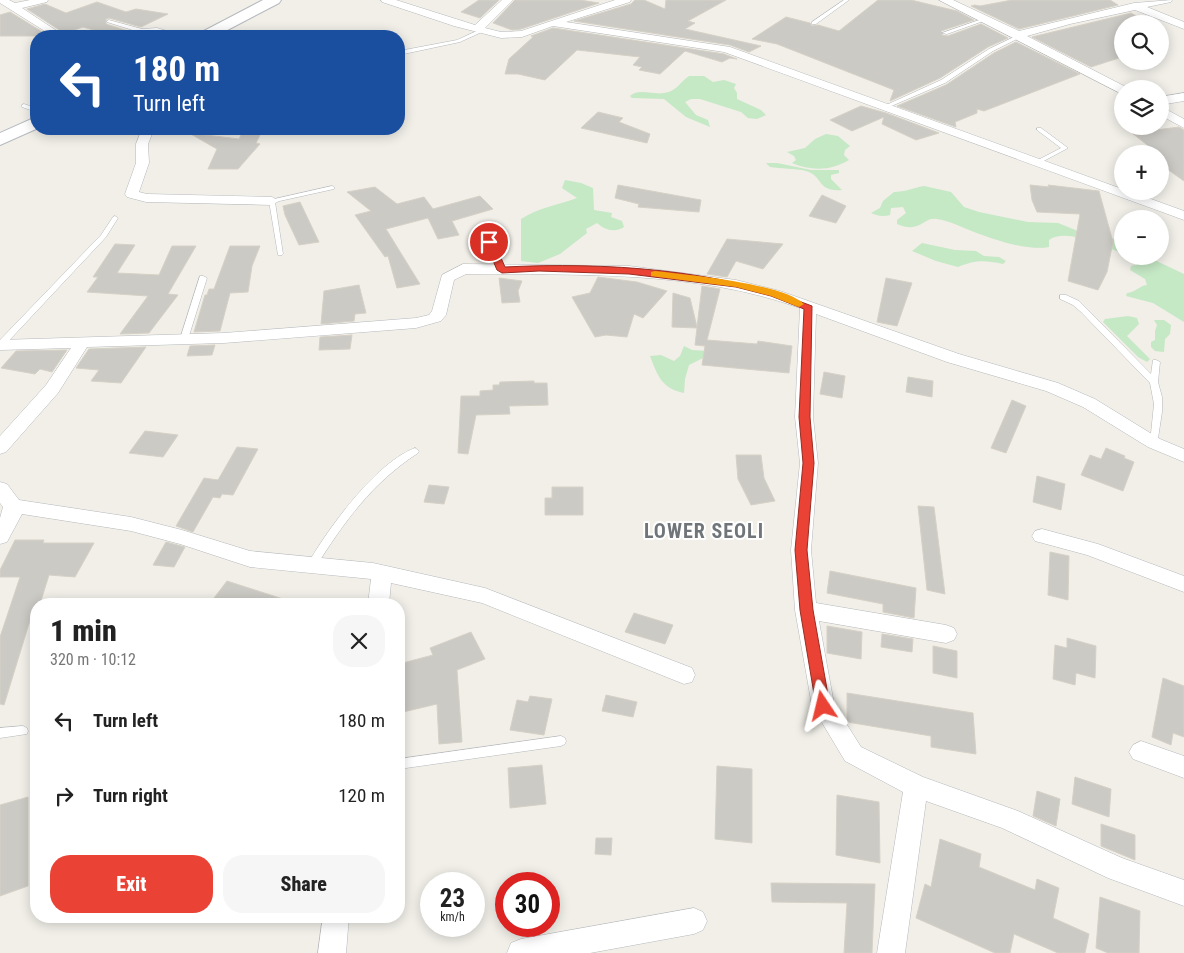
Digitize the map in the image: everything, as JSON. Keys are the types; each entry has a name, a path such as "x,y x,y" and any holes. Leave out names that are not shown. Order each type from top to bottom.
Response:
{"main road":[{"path":"216,30 274,0"},
{"path":"0,140 30,125"}],"street":[{"path":"2,0 49,30"},
{"path":"13,7 43,0"},
{"path":"386,0 479,30 510,36 522,34 626,0"},
{"path":"479,30 508,0"},
{"path":"944,0 987,19 1114,86"},
{"path":"1122,0 1184,26"},
{"path":"1017,36 1068,21 1167,0"},
{"path":"552,23 726,49 887,106 1184,216"},
{"path":"1169,100 1184,97"},
{"path":"1169,115 1184,124"},
{"path":"146,135 142,144 146,154 134,182 132,194 146,198 272,201"},
{"path":"0,345 272,335 416,323 435,318 440,312 447,278 463,269 502,270 539,268 629,271 736,284 775,294 808,308 954,358 1052,387 1089,403 1123,426 1154,443 1184,456"},
{"path":"808,308 804,417 809,463 801,550 806,610 823,706 853,754 916,786 1009,819 1117,869 1184,893"},
{"path":"0,448 52,389 82,343"},
{"path":"0,489 13,506 132,524 182,537 250,559 382,573 484,596 684,675"},
{"path":"0,537 12,514 13,506"},
{"path":"1042,536 1091,549 1184,584"},
{"path":"379,598 382,573"},
{"path":"806,610 946,634"},
{"path":"1141,752 1184,767"},
{"path":"891,953 916,786"},
{"path":"521,953 694,921"},
{"path":"332,953 335,923"}],"lane":[{"path":"814,23 847,0"},
{"path":"945,34 987,19"},
{"path":"109,21 139,30"},
{"path":"405,52 458,41 479,30"},
{"path":"887,106 925,91 950,77 997,45 1017,36"},
{"path":"24,106 30,108"},
{"path":"1038,162 1065,148 1039,129"},
{"path":"280,254 272,201 332,188"},
{"path":"0,345 104,236 115,218"},
{"path":"482,227 502,270"},
{"path":"184,339 203,278"},
{"path":"1063,297 1076,303 1084,310 1154,382 1157,390 1158,404 1154,443"},
{"path":"1154,382 1156,362"},
{"path":"312,565 332,533 376,479 416,451"},
{"path":"0,734 23,731"},
{"path":"405,763 561,741"}],"green space":[{"path":"689,76 704,76 713,82 724,80 736,84 734,88 737,93 737,99 761,110 766,115 757,119 748,118 741,112 700,99 691,99 685,102 696,115 708,120 710,127 686,117 664,99 632,98 630,96 638,92 668,92 675,89"},
{"path":"826,134 838,136 850,146 845,150 844,155 849,160 842,164 821,169 799,166 792,163 796,160 794,156 787,152 805,148 815,139"},
{"path":"766,163 777,163 811,170 839,170 839,173 831,175 831,179 842,190 828,189 812,173 797,169 770,167"},
{"path":"565,180 581,183 593,188 594,210 612,213 611,217 622,221 624,227 610,230 597,223 586,229 587,233 560,254 538,263 521,261 521,219 541,209 577,198 562,188"},
{"path":"924,186 951,192 964,207 979,212 1028,222 1058,223 1078,231 1104,235 1114,239 1114,250 1086,239 1065,236 1049,240 1049,247 1022,246 937,219 928,220 916,226 905,227 897,224 897,220 906,213 903,207 891,208 890,215 887,216 871,213 880,208 883,201 894,192"},
{"path":"922,243 955,250 976,251 984,256 999,257 1006,261 1003,264 985,261 975,262 958,267 936,261 912,251"},
{"path":"1165,265 1184,274 1184,322 1153,303 1126,296 1127,293 1147,285 1145,279 1130,270 1131,266"},
{"path":"1128,316 1137,318 1139,324 1127,336 1150,359 1147,362 1138,357 1103,322 1105,319"},
{"path":"1154,320 1164,320 1171,325 1170,334 1165,339 1164,352 1155,351 1151,347 1151,342 1155,340 1157,325"},
{"path":"684,346 692,350 708,351 707,356 689,365 684,393 670,388 661,380 650,356 661,355 674,361 680,356"}],"building":[{"path":"479,0 499,0 480,18 461,12"},
{"path":"515,0 580,0 599,3 521,29 512,30 493,23"},
{"path":"635,0 644,0 665,9 666,0 726,0 688,21 695,23 685,29 761,46 749,52 730,45 574,21 631,4"},
{"path":"878,0 911,0 957,11 974,20 941,31 942,35 948,36 981,24 1008,38 988,47 940,78 890,101 894,90 777,44 752,39 786,17 810,23 812,26 818,25 839,31"},
{"path":"1012,0 1110,0 1118,5 1019,29 971,6"},
{"path":"97,2 126,12 136,9 168,14 141,27 109,18 106,19 106,24 125,30 93,30 83,27 75,30 59,30 27,9 45,4 66,13"},
{"path":"10,12 39,30 30,30 30,36 0,36 0,15"},
{"path":"1114,17 1114,60 1091,67 1032,37"},
{"path":"553,28 724,54 737,59 730,58 722,62 685,51 660,74 639,70 642,67 633,65 640,57 577,50 545,80 518,74 505,74 509,59 533,37 531,36"},
{"path":"1016,42 1080,74 984,111 977,109 977,113 955,122 956,127 897,106 946,85 994,53"},
{"path":"861,106 886,113 939,133 916,140 882,124 884,117 852,131 830,120"},
{"path":"598,112 623,118 619,122 650,134 647,143 581,128"},
{"path":"1179,127 1184,130 1184,181 1169,170 1169,145 1147,145 1135,135 1169,135 1169,128"},
{"path":"192,135 206,135 239,139 241,135 260,135 256,143 260,144 238,169 208,169 217,149"},
{"path":"618,185 701,200 699,212 638,207 639,204 615,198"},
{"path":"1030,185 1049,187 1048,185 1099,191 1113,242 1107,272 1098,290 1068,281 1080,214 1037,212 1032,200"},
{"path":"375,187 397,204 424,197 433,209 480,196 493,209 452,221 459,235 438,239 428,218 386,229 420,284 397,288 388,256 385,257 355,215 371,211 347,192"},
{"path":"822,195 846,206 836,223 809,216"},
{"path":"300,202 319,242 299,245 285,215 283,206"},
{"path":"727,239 783,244 763,269 736,261 727,277 707,274"},
{"path":"115,244 135,245 117,273 159,275 172,246 196,246 168,294 178,295 149,333 120,334 148,296 87,292 98,277 93,277"},
{"path":"230,246 260,246 252,266 248,292 230,293 220,331 194,332 205,295 207,295 209,289 214,289"},
{"path":"598,277 637,282 667,291 643,318 634,314 627,337 606,335 595,337 572,297 590,293"},
{"path":"499,278 522,281 518,291 520,302 502,303"},
{"path":"886,278 912,283 897,326 877,322"},
{"path":"359,285 366,313 355,314 354,321 321,324 324,291"},
{"path":"702,286 720,289 707,340 757,344 758,341 792,346 789,373 702,365 705,346 695,345 697,328 672,327 673,293 690,298 697,327"},
{"path":"352,335 350,349 319,350 320,337"},
{"path":"215,345 212,355 187,356 190,346"},
{"path":"146,347 121,383 91,381 99,370 76,368 89,349"},
{"path":"67,350 52,372 40,369 35,374 1,368 16,351"},
{"path":"824,372 845,376 842,398 820,394"},
{"path":"908,377 933,381 932,397 906,392"},
{"path":"534,381 534,383 547,383 548,405 509,406 510,414 476,415 468,454 458,453 461,396 480,396 480,391 493,390 493,385 499,385 500,382"},
{"path":"1012,400 1026,406 1006,453 991,448"},
{"path":"145,431 178,435 163,457 129,453"},
{"path":"237,447 258,449 233,495 222,494 220,498 213,497 193,532 176,526 204,478 218,480"},
{"path":"1106,448 1134,462 1123,491 1081,475 1090,455 1101,459"},
{"path":"736,455 761,455 764,478 775,501 751,505 738,479"},
{"path":"1037,476 1065,484 1061,510 1033,502"},
{"path":"429,485 449,487 444,504 424,502"},
{"path":"552,487 583,487 583,515 545,515 545,498 552,498"},
{"path":"918,506 934,507 945,594 927,590"},
{"path":"15,540 44,540 43,543 94,543 75,577 49,575 42,598 30,598 30,620 4,705 0,704 0,637 20,577 0,577 0,570"},
{"path":"166,542 185,547 174,567 153,565"},
{"path":"1050,552 1069,556 1068,600 1048,595"},
{"path":"830,571 916,588 914,618 883,612 883,604 827,593"},
{"path":"227,581 280,598 214,598"},
{"path":"634,613 673,625 665,644 625,632"},
{"path":"827,626 862,632 861,659 827,653"},
{"path":"471,632 485,659 457,670 462,742 439,744 437,704 405,712 405,662 433,655 430,648"},
{"path":"882,634 913,639 912,652 881,647"},
{"path":"1067,638 1096,646 1095,678 1076,673 1075,685 1053,679 1055,645 1067,648"},
{"path":"933,646 957,651 957,678 933,673"},
{"path":"1163,678 1184,686 1184,737 1173,733 1171,745 1152,737"},
{"path":"847,693 973,713 976,754 931,747 931,736 847,722"},
{"path":"606,695 637,702 633,717 602,711"},
{"path":"530,696 552,699 544,735 510,730 517,700 528,702"},
{"path":"542,765 546,804 510,808 508,768"},
{"path":"717,766 752,769 752,843 715,839"},
{"path":"1075,777 1111,789 1109,817 1072,804"},
{"path":"1037,791 1060,799 1056,826 1033,816"},
{"path":"837,795 879,802 880,863 836,855"},
{"path":"28,797 28,886 0,896 0,805"},
{"path":"1101,824 1135,835 1135,860 1101,846"},
{"path":"596,838 612,838 611,855 595,854"},
{"path":"940,839 981,854 979,867 1035,890 1037,879 1059,888 1053,918 1089,934 1085,953 1058,953 1014,934 1010,953 995,953 916,918 925,884 931,887"},
{"path":"771,883 875,884 872,953 844,953 847,903 772,902"},
{"path":"1100,897 1140,911 1139,953 1108,953 1096,948"}],"slow traffic":[{"path":"655,274 736,284 775,294 799,304"}],"district":[{"name":"LOWER SEOLI","path":"704,531"}],"route":[{"path":"489,242 502,270 539,268 629,271 736,284 775,294 808,308 804,417 809,463 801,550 806,610 823,706"}]}
